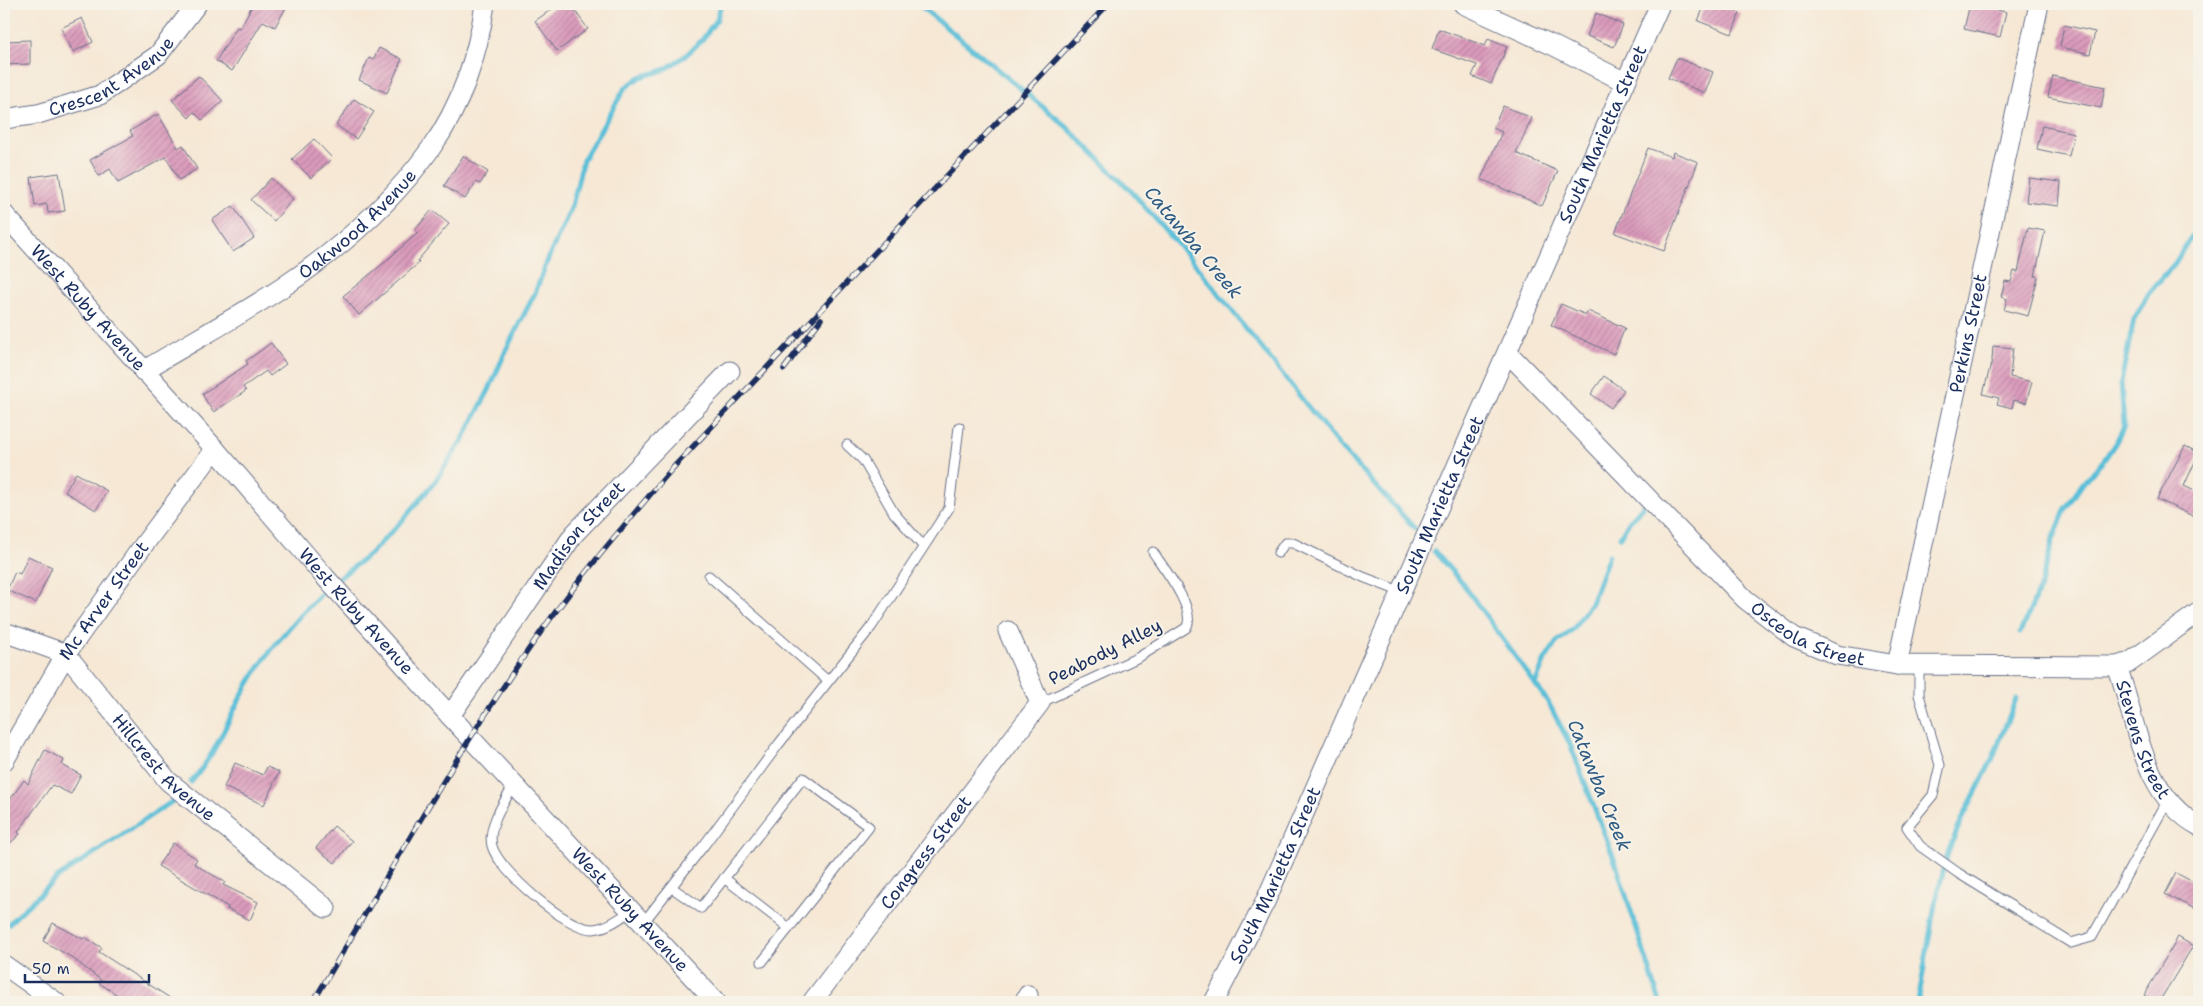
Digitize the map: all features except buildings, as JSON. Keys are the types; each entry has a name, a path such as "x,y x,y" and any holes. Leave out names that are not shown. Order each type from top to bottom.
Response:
{"street":[{"name":"Crescent Avenue","path":"4,119 38,114 100,95 158,55 197,4"},
{"name":"Oakwood Avenue","path":"143,371 282,288 327,255 376,211 432,147 449,118 468,75 481,32 485,4"},
{"path":"1463,4 1552,45 1625,82"},
{"name":"South Marietta Street","path":"1214,1002 1266,900 1660,4"},
{"name":"Perkins Street","path":"1897,664 2039,4"},
{"name":"West Ruby Avenue","path":"4,214 215,449 324,577 450,716 716,1002"},
{"name":"Osceola Street","path":"1508,353 1745,599 1794,637 1837,655 1897,664 1919,665 2117,666 2130,662 2199,612"},
{"name":"Madison Street","path":"450,716 574,534 730,371"},
{"name":"Mc Arver Street","path":"4,761 66,654 215,449"},
{"path":"1008,630 1040,703"},
{"path":"4,632 66,654"},
{"name":"Hillcrest Avenue","path":"66,654 168,781 326,908"},
{"name":"Stevens Street","path":"2117,666 2144,756 2153,776 2168,800 2187,820 2199,826"},
{"name":"Congress Street","path":"812,1002 1040,703"},
{"path":"4,965 56,1002"}],"lane":[{"path":"514,785 499,811 494,827 492,844 496,855 512,876 563,918 580,928 593,929 637,917 672,887 872,626 949,508 959,427"},
{"path":"848,445 863,460 894,513 923,546"},
{"path":"1278,554 1285,543 1293,543 1363,577 1402,592"},
{"name":"Peabody Alley","path":"1040,703 1139,657 1186,628 1189,623 1188,611 1153,552"},
{"path":"709,576 828,681"},
{"path":"1919,665 1919,695 1940,765 1933,794 1907,828 1920,846 1958,873 2072,944 2092,938 2168,800"},
{"path":"672,887 701,908 803,778 869,827 762,962"},
{"path":"724,878 789,928"}],"waterway":[{"path":"335,581 370,554 402,521 434,483 462,441 489,390 506,350 535,293 572,206 583,160 625,88 640,77 664,70 685,56 702,40 717,19 721,4"},
{"name":"Catawba Creek","path":"918,4 1067,127 1132,192 1196,265 1340,447 1415,529"},
{"path":"2020,633 2041,585 2053,540 2066,508 2083,483 2104,460 2124,426 2121,382 2134,319 2149,293 2175,263 2199,224"},
{"path":"1620,537 1628,523 1643,506"},
{"name":"Catawba Creek","path":"1434,551 1463,584 1548,702 1570,744 1616,864 1660,1002"},
{"path":"1535,684 1545,660 1556,643 1574,628 1592,601 1609,555"},
{"path":"191,782 214,750 243,693 260,666 299,616 321,594"},
{"path":"1918,1002 1935,904 1949,849 1992,760 2016,699"},
{"path":"4,928 58,877 176,799"}],"railway":[{"path":"313,1002 424,813 482,720 543,629 589,568 671,470 1108,4"},
{"path":"784,369 821,319"}]}
